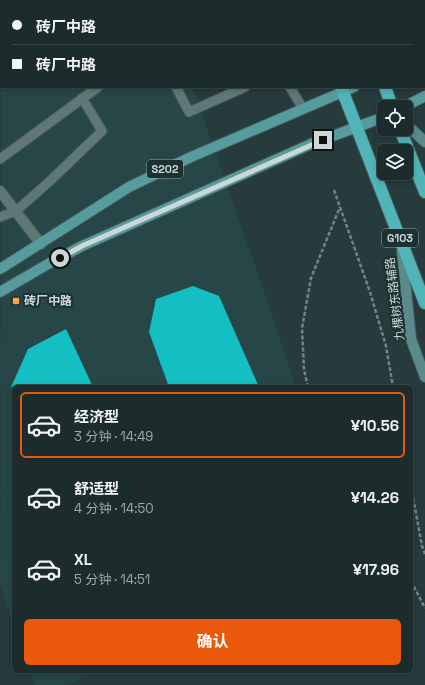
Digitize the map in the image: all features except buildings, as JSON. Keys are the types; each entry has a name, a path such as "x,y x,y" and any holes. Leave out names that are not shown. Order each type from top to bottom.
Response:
{"highway":[{"path":"385,88 390,100"},
{"name":"G103","path":"341,89 425,303"},
{"path":"403,136 425,192"}],"main road":[{"name":"S202","path":"0,269 129,187 191,157 303,109 341,89"},
{"path":"413,102 425,96"},
{"path":"0,292 82,246 311,144 357,128 377,119"}],"street":[{"path":"413,131 425,142"},
{"path":"0,191 40,244"},
{"name":"九棵树东路辅路","path":"401,239 411,339 425,377"}],"lane":[{"path":"0,159 97,88"},
{"path":"177,88 189,112 242,88"},
{"path":"291,88 303,109"},
{"path":"0,217 16,211 102,131 82,98"}],"path":[{"path":"334,190 370,292 384,339 394,385"},
{"path":"308,385 304,370 302,328 311,278 340,206"},
{"path":"413,497 422,546 425,554"},
{"path":"413,585 425,608"}],"shaded area":[{"path":"1,88 192,88 263,288 295,385 12,385 12,620 0,585"},
{"path":"31,673 96,673 66,685 35,685"}],"place":[{"name":"砖厂中路","path":"16,301"}],"route":[{"path":"60,258 82,246 323,140"}]}
